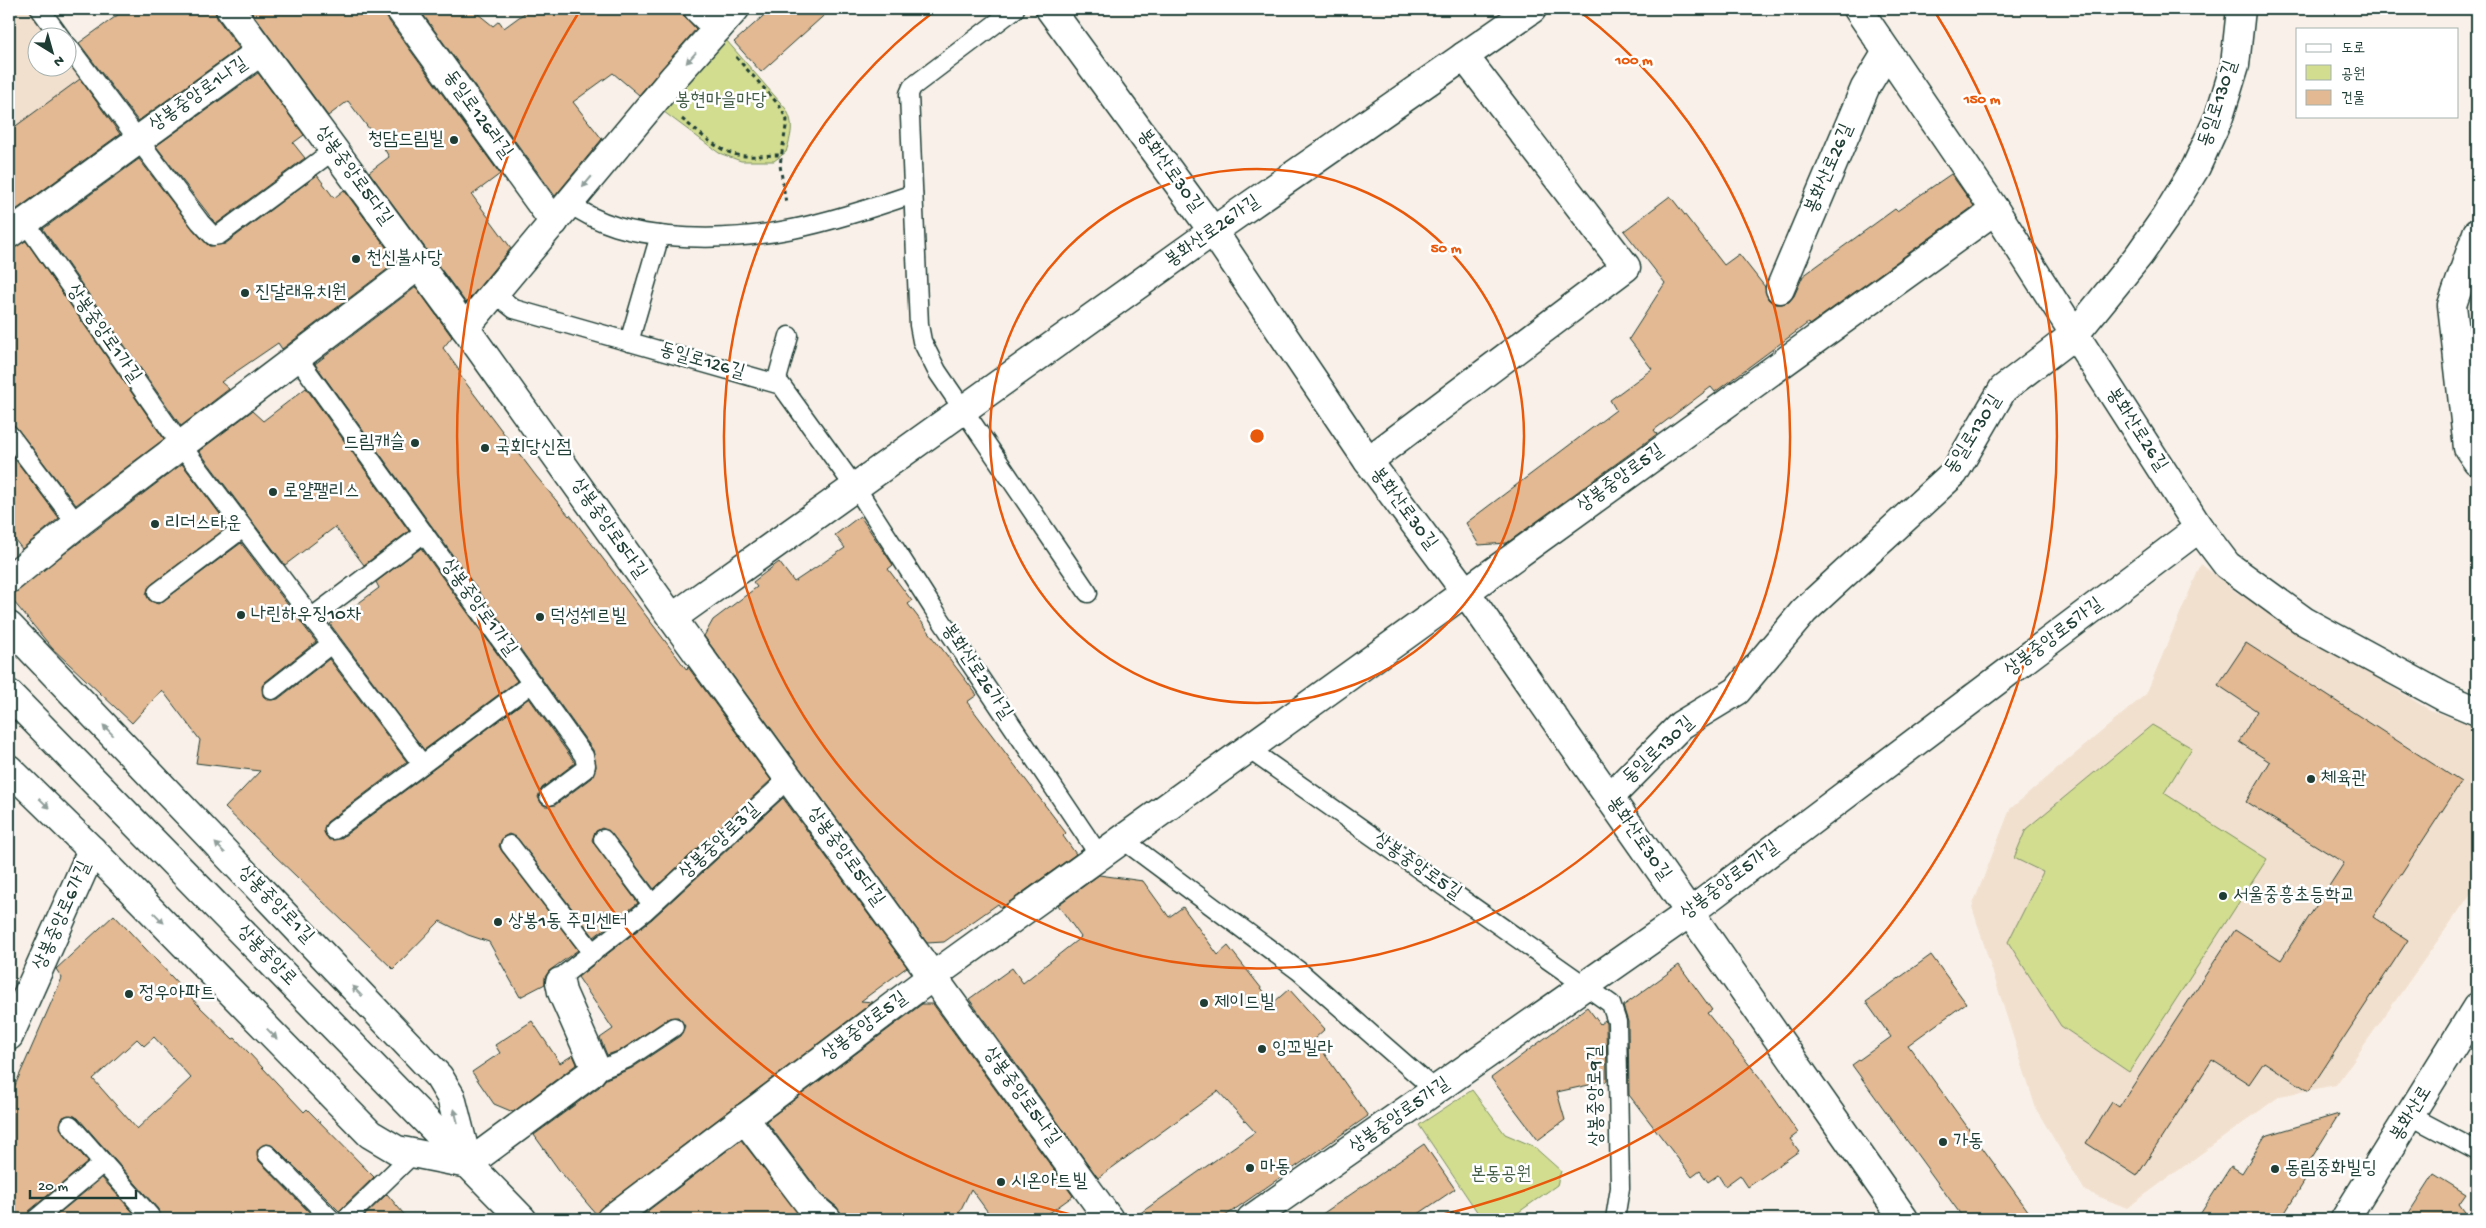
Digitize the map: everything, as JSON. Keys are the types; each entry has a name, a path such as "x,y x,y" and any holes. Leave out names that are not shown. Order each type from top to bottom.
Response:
{"street":[{"name":"상봉중앙로5다길","path":"230,9 465,328 788,779 932,976"},
{"name":"동일로126라길","path":"400,9 562,213"},
{"path":"465,328 722,23 698,9"},
{"name":"봉화산로30길","path":"1050,9 1213,231 1368,461 1465,591 1904,1219"},
{"name":"봉화산로26가길","path":"672,618 1213,231 1532,9"},
{"name":"봉화산로26길","path":"1858,9 1995,210 2199,528 2227,565 2304,621 2435,692 2477,711"},
{"name":"동일로130길","path":"1609,798 1681,726 1737,691 1804,611 1954,473 2003,389 2075,334 2139,255 2165,218 2196,167 2219,117 2234,65 2241,9"},
{"name":"상봉중앙로1나길","path":"17,228 260,51"},
{"name":"봉화산로26길","path":"1780,289 1865,88 1887,52"},
{"name":"봉화산로30길","path":"1368,461 1626,267 1464,56"},
{"name":"상봉중앙로5길","path":"611,1219 932,976 1995,210"},
{"path":"2477,233 2452,306 2468,448 2477,461"},
{"path":"11,571 181,446 419,265"},
{"name":"상봉중앙로5가길","path":"1251,1219 1689,913 2199,528"},
{"name":"상봉중앙로1길","path":"9,626 438,1077 451,1097 468,1164"},
{"name":"상봉중앙로","path":"9,694 522,1219"},
{"path":"9,769 92,850 370,1134 397,1150 468,1164 590,1074"},
{"name":"상봉중앙로6가길","path":"9,1036 92,850"},
{"name":"상봉중앙로5나길","path":"932,976 1109,1219"},
{"name":"상봉중앙로3길","path":"560,982 562,992 593,1062 594,1069 590,1074"},
{"name":"봉화산로","path":"2345,1219 2411,1116 2477,1007"},
{"path":"744,1118 810,1205 827,1219"}],"lane":[{"path":"40,9 54,28"},
{"path":"1015,9 912,87 909,94 919,325 922,341 937,371 1088,593"},
{"path":"78,59 137,139"},
{"name":"상봉중앙로1나길","path":"137,139 212,236 219,235 334,150"},
{"path":"562,213 585,214 605,224 644,234 699,239 733,238 761,236 838,220 913,194"},
{"name":"상봉중앙로1가길","path":"17,228 422,764"},
{"path":"629,342 660,235"},
{"name":"동일로126길","path":"494,293 514,309 776,383 785,389 855,487"},
{"path":"776,383 789,336"},
{"name":"상봉중앙로1가길","path":"297,358 586,760 585,769 550,796"},
{"path":"9,434 77,524"},
{"name":"봉화산로26가길","path":"855,487 933,608 1099,855"},
{"path":"157,593 243,528"},
{"path":"311,618 424,534"},
{"path":"272,690 331,644"},
{"path":"334,830 532,683"},
{"name":"상봉중앙로5길","path":"1248,748 1586,986"},
{"name":"상봉중앙로3길","path":"560,982 565,974 652,904 788,779"},
{"path":"602,839 652,904"},
{"path":"1122,839 1299,971 1436,1090"},
{"path":"510,845 592,953"},
{"name":"상봉중앙로9길","path":"1586,986 1611,1004 1617,1022 1620,1188 1615,1219"},
{"path":"590,1074 626,1059 674,1028"},
{"path":"2411,1116 2477,1151"},
{"path":"70,1125 150,1216"},
{"path":"346,1219 414,1153"},
{"path":"267,1154 331,1219"},
{"path":"36,1219 103,1163"}],"path":[{"path":"722,23 784,112 788,126 780,155 791,230"},
{"path":"657,98 723,149 744,156 780,155"}],"shaded area":[{"path":"9,9 31,9 45,28 28,28 28,78 78,78 78,71 124,133 9,218"},
{"name":"서울중흥초등학교","path":"2201,564 2236,592 2430,710 2477,727 2477,885 2336,1085 2280,1096 2127,1208 2085,1191 2036,1109 1972,907 2010,809 2146,694"}],"green space":[{"name":"봉현마을마당","path":"720,33 786,109 789,115 791,130 786,152 774,161 741,161 719,153 656,106"},
{"path":"2152,725 2192,748 2164,793 2267,859 2129,1072 2061,1026 2008,942 2043,872 2014,858 2026,829"},
{"name":"본동공원","path":"1472,1090 1505,1134 1533,1146 1561,1171 1557,1185 1509,1219 1482,1219 1419,1125"}],"building":[{"path":"126,9 215,9 217,18 239,48 138,121 79,43"},
{"path":"249,9 385,9 387,18 500,174 472,195 511,248 466,303 369,172 389,157 385,150 348,101 328,116"},
{"path":"419,9 472,9 493,26 499,21 504,28 530,9 678,9 696,29 639,95 613,73 573,102 602,139 555,196"},
{"path":"771,9 831,9 761,72 734,42"},
{"path":"258,73 304,135 293,143 305,158 216,224 156,146"},
{"path":"80,79 120,134 9,215 9,131"},
{"path":"139,159 192,228 209,246 225,244 317,175 334,198 344,190 397,262 282,349 278,343 221,382 229,389 181,426 43,229"},
{"path":"1951,174 1974,206 1809,325 1808,323 1715,392 1711,387 1654,430 1657,434 1507,543 1479,545 1466,523 1616,410 1610,400 1652,369 1629,339 1665,283 1624,231 1670,196 1724,265 1739,254 1765,287 1768,299 1774,304 1782,304 1789,302 1794,296 1803,276 1895,209 1897,211"},
{"path":"26,241 164,439 76,505 17,428 9,424 9,249"},
{"path":"416,287 452,337 443,348 461,373 459,374 536,476 570,515 687,670 688,667 771,780 654,889 611,833 602,828 596,831 592,840 638,903 594,937 518,839 509,834 503,837 499,846 502,851 578,950 549,971 545,977 545,984 520,997 489,942 468,935 440,921 393,969 225,808 260,771 196,763 200,740 162,690 132,723 52,648 9,596 182,464 229,526 151,585 146,594 149,600 158,604 163,601 241,543 316,642 265,682 262,686 263,696 268,700 278,699 329,659 407,762 327,822 324,832 329,840 340,839 529,698 575,763 542,788 538,797 541,803 545,806 555,805 591,778 596,767 593,750 315,364"},
{"path":"306,388 409,531 364,565 335,527 285,565 199,451 252,411 263,421"},
{"path":"9,451 59,518 22,549 9,532"},
{"path":"860,516 893,565 888,569 912,601 908,604 977,695 967,702 1066,833 1063,836 1076,854 1001,908 998,904 944,942 927,943 704,636 713,620 757,587 753,582 779,562 794,582 845,548 835,535"},
{"path":"421,548 517,681 424,750 330,624 379,588 376,582"},
{"path":"2246,643 2461,782 2373,917 2408,940 2309,1091 2264,1062 2249,1084 2212,1060 2137,1176 2086,1143 2112,1102 2119,1107 2235,930 2281,960 2344,863 2246,802 2270,762 2239,742 2257,711 2218,685"},
{"path":"783,798 907,967 861,1001 873,1002 602,1207 596,1214 559,1170 534,1135 599,1087 606,1079 632,1068 680,1036 685,1026 678,1017 669,1018 621,1050 607,1055 600,1038 613,1029 578,977 652,919"},
{"path":"1099,875 1143,881 1169,917 1183,907 1218,955 1228,946 1273,1003 1289,989 1325,1029 1314,1039 1368,1116 1221,1219 1132,1219 1255,1132 1218,1091 1098,1178 969,999 1012,968 1023,983 1081,937 1058,905"},
{"path":"114,915 200,1007 233,1039 235,1038 304,1112 307,1109 374,1177 339,1211 275,1147 265,1144 257,1151 259,1161 316,1219 160,1219 158,1209 78,1118 68,1115 63,1117 60,1128 88,1162 29,1211 26,1219 9,1219 9,1099 62,978 56,969","holes":["154,1037 191,1078 137,1129 93,1079 137,1039 144,1046"]},
{"name":"가동","path":"1931,955 1966,1003 1908,1045 2034,1219 1964,1219 1852,1065 1891,1037 1866,1002"},
{"path":"1679,965 1712,1010 1707,1013 1761,1079 1798,1133 1790,1139 1799,1151 1748,1187 1740,1175 1725,1186 1718,1175 1708,1182 1700,1171 1692,1177 1629,1095 1628,1022 1623,1006"},
{"path":"922,1004 933,1004 1073,1196 1041,1219 993,1219 971,1189 956,1219 842,1219 837,1207 821,1194 766,1121"},
{"path":"1587,1007 1600,1024 1605,1020 1607,1081 1557,1092 1565,1120 1538,1140 1491,1078"},
{"path":"532,1021 560,1063 573,1055 577,1064 513,1112 494,1104 472,1072 500,1053 495,1045"},
{"name":"동림중화빌딩","path":"2339,1114 2301,1175 2306,1179 2281,1219 2197,1219 2231,1166 2242,1173 2265,1136"},
{"path":"741,1140 803,1219 637,1219"},
{"path":"1424,1144 1455,1189 1411,1219 1315,1219"},
{"path":"2434,1174 2466,1194 2459,1204 2470,1219 2405,1219"},
{"path":"102,1178 139,1219 52,1219"},
{"path":"387,1194 408,1219 361,1219"}],"place":[{"name":"청담드림빌","path":"454,140"},
{"name":"천신불사당","path":"356,259"},
{"name":"진달래유치원","path":"245,293"},
{"name":"드림캐슬","path":"415,443"},
{"name":"국회당신점","path":"485,448"},
{"name":"로얄팰리스","path":"273,492"},
{"name":"리더스타운","path":"155,524"},
{"name":"나린하우징10차","path":"241,615"},
{"name":"덕성쉐르빌","path":"540,617"},
{"name":"체육관","path":"2311,779"},
{"name":"서울중흥초등학교","path":"2223,896"},
{"name":"상봉1동 주민센터","path":"498,922"},
{"name":"정우아파트","path":"129,994"},
{"name":"제이드빌","path":"1204,1003"},
{"name":"잉꼬빌라","path":"1262,1049"},
{"name":"가동","path":"1943,1142"},
{"name":"마동","path":"1250,1168"},
{"name":"동림중화빌딩","path":"2275,1169"},
{"name":"시온아트빌","path":"1001,1182"}]}
